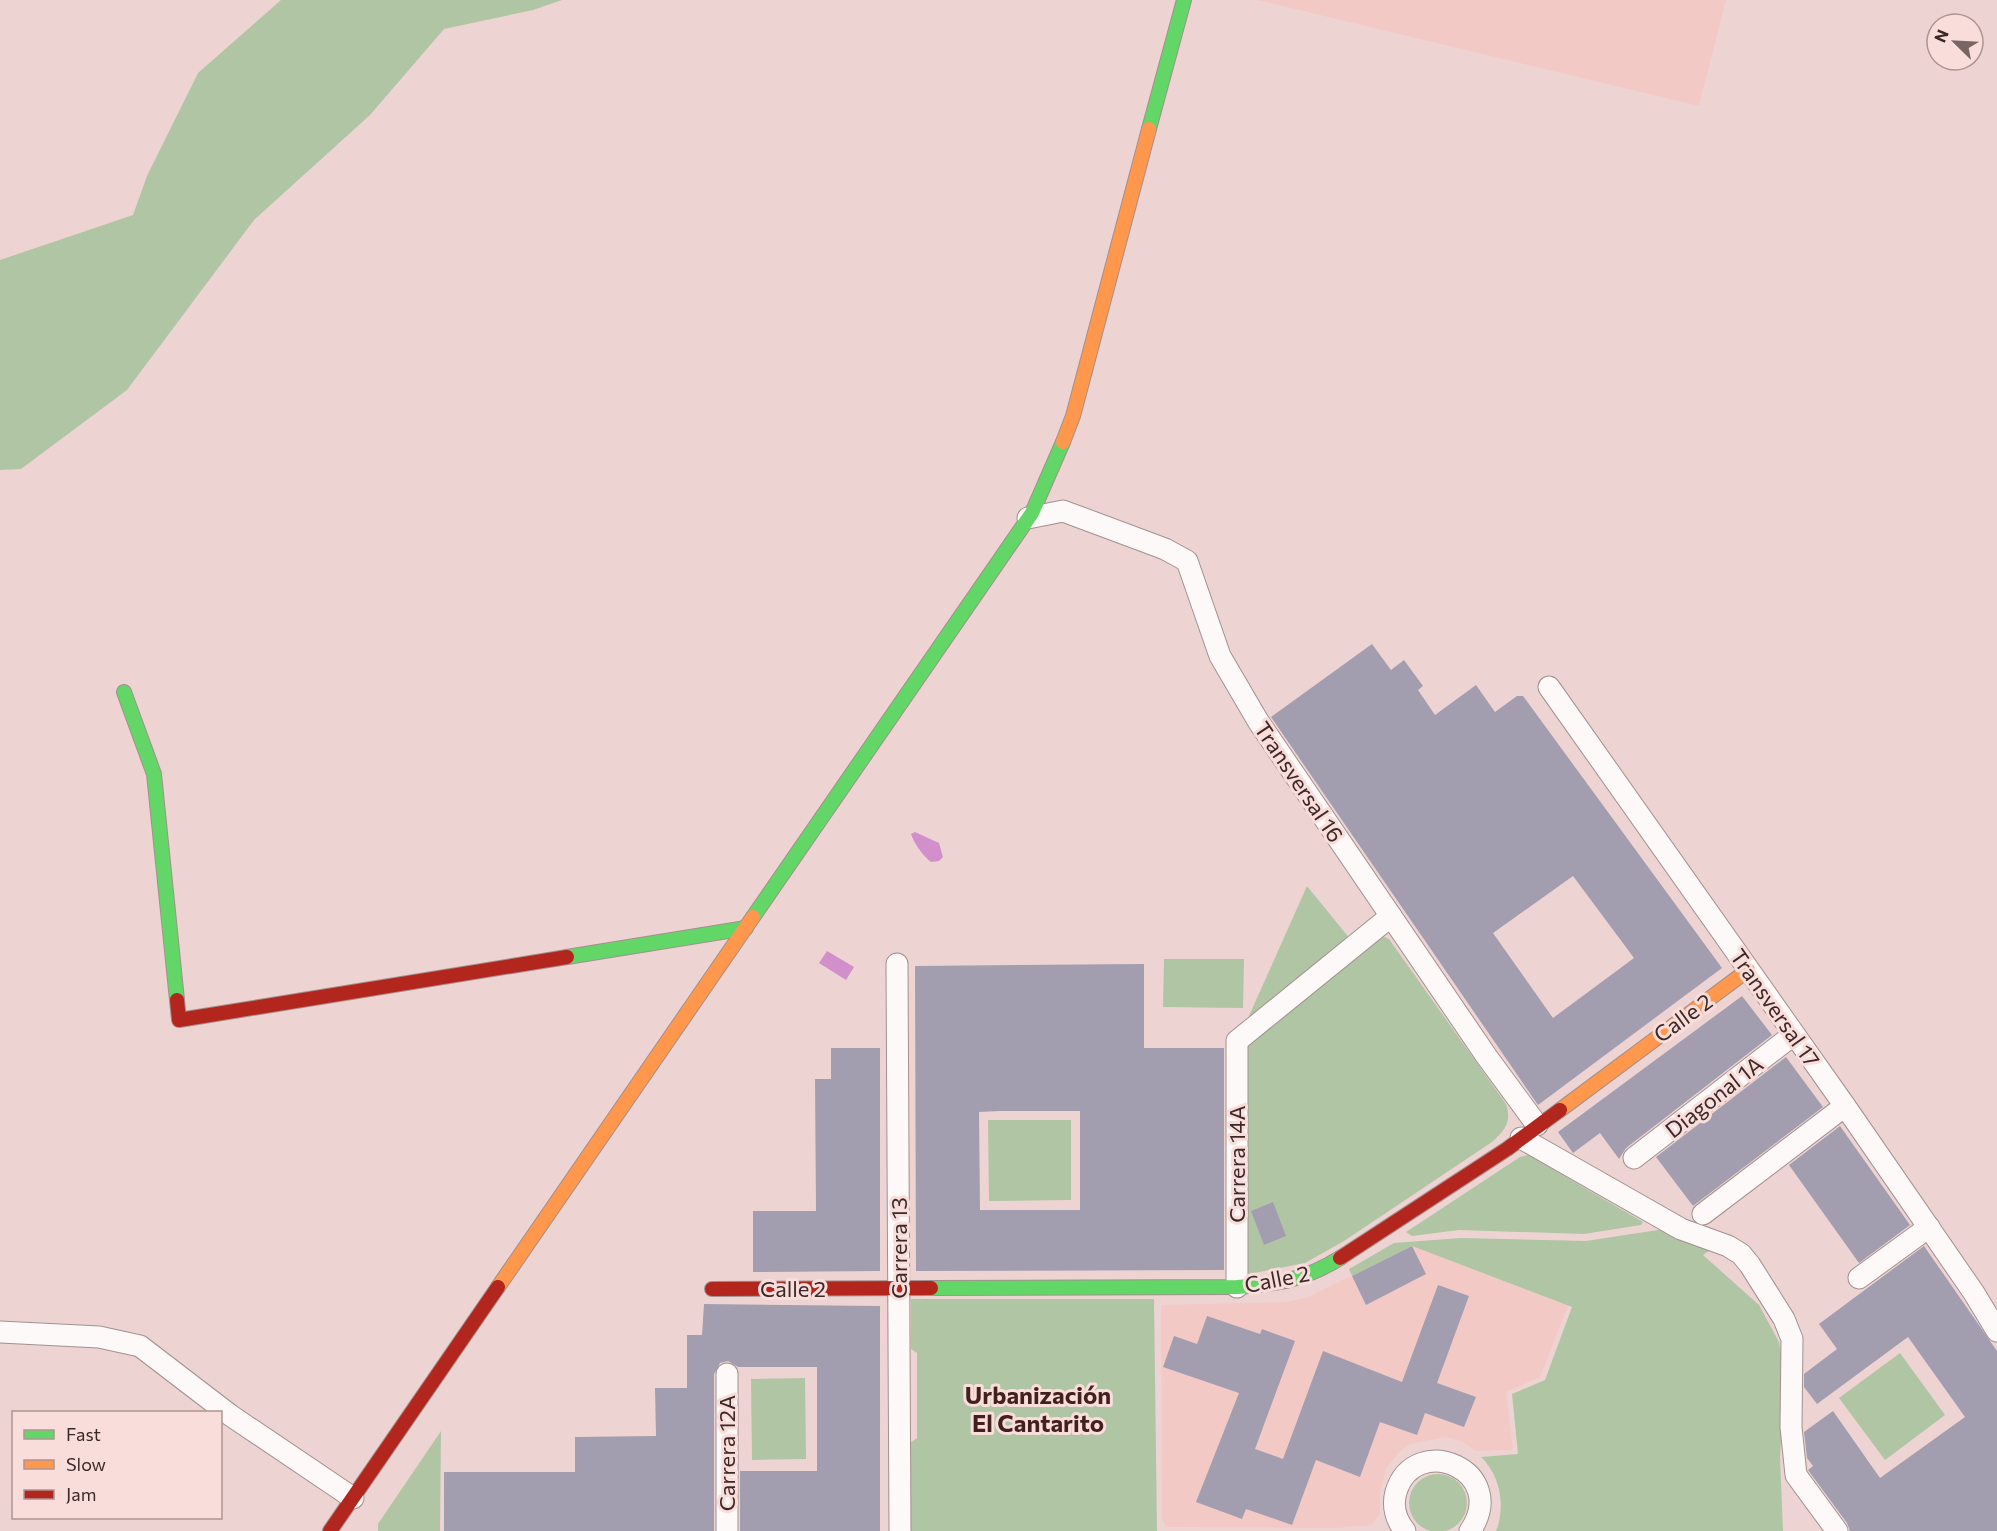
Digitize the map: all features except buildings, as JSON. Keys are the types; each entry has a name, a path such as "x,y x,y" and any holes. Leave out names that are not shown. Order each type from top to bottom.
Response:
{"street":[{"path":"330,1531 1028,518 1048,482 1078,399 1184,0"},
{"path":"1028,518 1063,511 1048,482"},
{"name":"Transversal 16","path":"1063,511 1166,549 1186,561 1220,656 1258,721 1487,1057 1529,1132"},
{"name":"Transversal 17","path":"1549,687 1845,1106 1929,1227 1997,1331"},
{"path":"124,692 154,774 179,1020 746,928"},
{"name":"Carrera 14A","path":"1237,1287 1237,1041 1390,916"},
{"name":"Carrera 13","path":"897,964 900,1531"},
{"name":"Calle 2","path":"712,1289 1237,1287 1275,1284 1314,1274 1371,1239 1529,1132 1748,970"},
{"name":"Diagonal 1A","path":"1634,1158 1793,1035"},
{"path":"1702,1214 1845,1106"},
{"path":"1529,1132 1681,1229 1728,1246 1741,1254 1750,1265 1784,1319 1792,1339 1791,1428 1796,1475 1837,1531"},
{"path":"1859,1278 1929,1227"},
{"path":"0,1332 99,1337 140,1346 230,1415 353,1498"},
{"name":"Carrera 12A","path":"727,1374 727,1531"},
{"path":"1398,1527 1397,1490 1412,1470 1426,1462 1451,1463 1465,1471 1479,1492 1478,1517 1470,1531"}],"shaded area":[{"path":"1257,0 1726,0 1699,106"},
{"path":"915,832 939,843 943,857 939,861 931,862 916,845 911,834"},
{"path":"827,951 854,967 846,980 819,963"},
{"path":"1412,1246 1568,1306 1540,1377 1506,1392 1513,1450 1475,1451 1463,1442 1446,1437 1410,1444 1400,1451 1386,1469 1380,1494 1380,1513 1372,1525 1336,1528 1166,1527 1162,1519 1161,1305 1287,1302 1308,1297"}],"green space":[{"path":"281,0 562,0 533,10 444,29 370,115 254,220 127,390 21,469 0,470 0,260 133,215 147,176 198,73"},
{"path":"1307,886 1351,940 1249,1023 1249,1016"},
{"path":"1378,934 1389,939 1506,1104 1508,1121 1501,1134 1492,1142 1344,1241 1305,1263 1249,1274 1246,1270 1241,1043"},
{"path":"1164,959 1244,959 1243,1008 1163,1007"},
{"path":"988,1120 1071,1120 1071,1200 989,1201"},
{"path":"1528,1155 1643,1222 1641,1225 1584,1234 1459,1230 1412,1236 1406,1232 1520,1157"},
{"path":"1671,1228 1712,1249 1703,1255 1759,1305 1779,1342 1785,1375 1780,1457 1783,1531 1496,1531 1501,1511 1499,1491 1493,1473 1481,1457 1518,1454 1512,1394 1545,1380 1572,1307 1412,1246 1352,1276 1349,1269 1394,1243 1461,1238 1586,1241"},
{"path":"911,1299 1154,1299 1157,1531 910,1531 910,1443 917,1438 917,1353 911,1349"},
{"path":"1900,1353 1945,1415 1885,1460 1839,1398"},
{"path":"805,1378 806,1459 752,1460 751,1379"},
{"path":"441,1431 440,1531 378,1531 378,1524"},
{"path":"1438,1474 1449,1476 1462,1487 1467,1503 1465,1514 1454,1527 1438,1532 1427,1530 1414,1519 1409,1503 1411,1492 1422,1479"}],"traffic: fast":[{"path":"1149,129 1184,0"},
{"path":"753,917 1032,513 1063,442"},
{"path":"124,692 154,774 177,1000"},
{"path":"567,957 746,928"},
{"path":"931,1288 1237,1287 1290,1280 1315,1271 1340,1258"}],"traffic: slow":[{"path":"1063,442 1073,416 1149,129"},
{"path":"498,1287 753,917"},
{"path":"1560,1110 1748,970"}],"traffic: jam":[{"path":"177,1000 179,1020 567,957"},
{"path":"1340,1258 1507,1149 1560,1110"},
{"path":"330,1531 498,1287"},
{"path":"712,1289 931,1288"}],"district":[{"name":"Urbanización El Cantarito","path":"1038,1410"}]}
